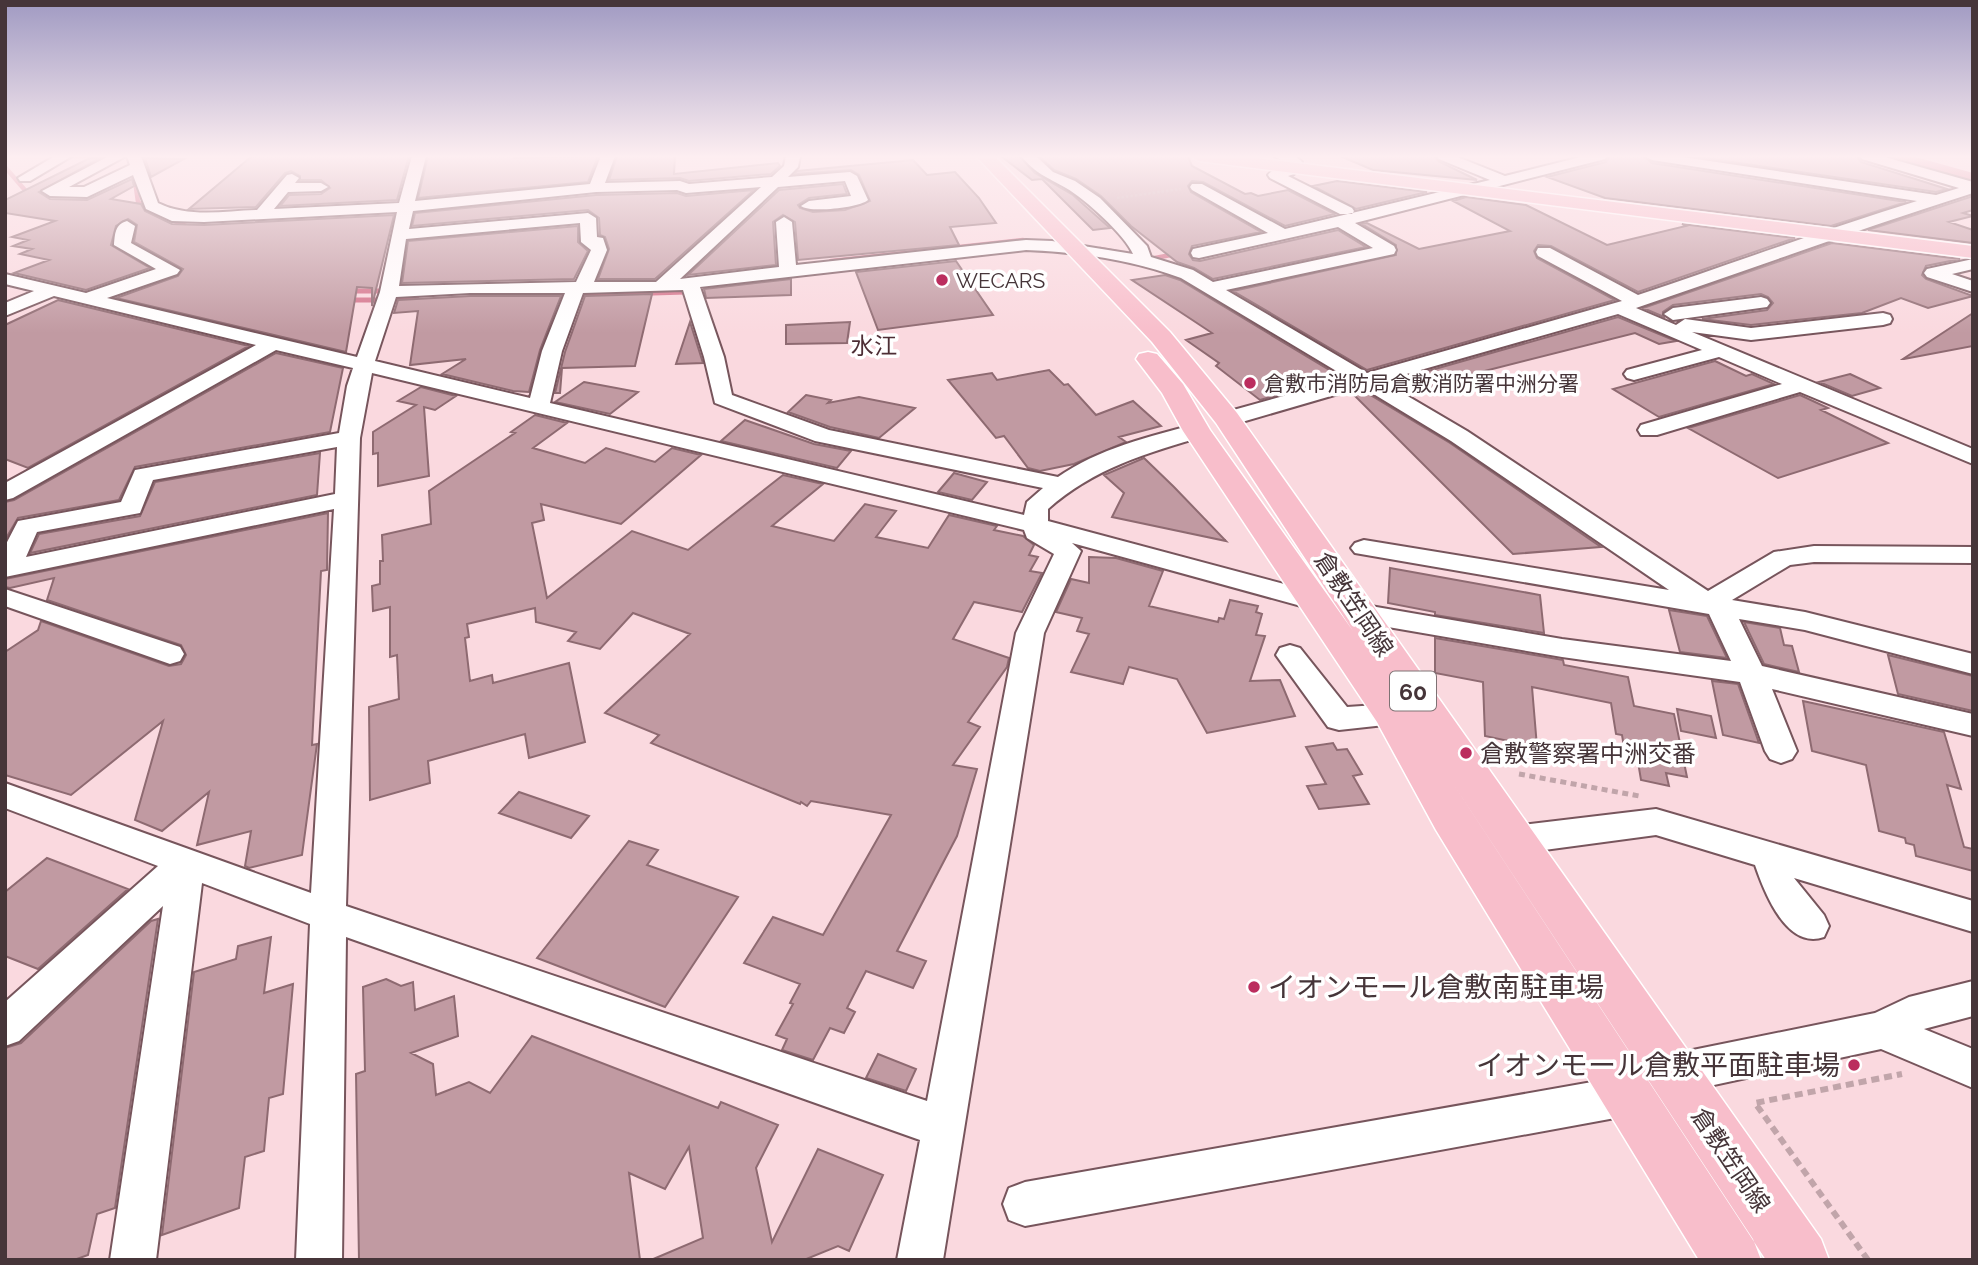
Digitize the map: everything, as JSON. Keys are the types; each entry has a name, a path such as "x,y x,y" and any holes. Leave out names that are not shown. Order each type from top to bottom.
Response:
{"main road":[{"name":"倉敷笠岡線","path":"1029,215 1161,337 1317,603 1392,715 1451,818 1732,1260"},
{"name":"倉敷笠岡線","path":"1036,215 1065,248"},
{"path":"1677,215 1973,252"},
{"name":"倉敷笠岡線","path":"1212,425 1359,613 1800,1260"}],"street":[{"path":"170,215 258,215"},
{"path":"319,1260 328,915 349,438 357,386 389,292 403,215"},
{"path":"468,228 471,215"},
{"path":"662,287 739,215"},
{"path":"1108,215 1141,250 1143,261"},
{"path":"1248,215 1284,235"},
{"path":"1209,288 1388,250 1341,215"},
{"path":"1199,253 1284,235 1353,215"},
{"path":"920,1260 1030,632 1068,551 1036,533 1036,507 1061,485 1093,464 1112,456 1362,379 1637,312 1828,234 1889,215"},
{"path":"399,234 588,218 589,242 597,242 599,250 578,290 552,351 539,405"},
{"path":"784,222 788,271"},
{"path":"86,299 172,270 122,245 124,229 127,226"},
{"path":"389,292 662,287 1026,245 1065,248 1143,261 1187,274 1523,477 1713,604 1751,674 1781,751"},
{"path":"1544,252 1637,312 1801,385 1966,449"},
{"path":"1973,264 1933,273 1973,287"},
{"path":"5,279 1035,525 1359,613 1562,648 1751,674 1973,725"},
{"path":"690,284 714,357 722,399 823,436 1061,485"},
{"path":"5,310 51,291"},
{"path":"1637,312 1761,303"},
{"path":"1637,312 1751,334 1778,334 1884,319"},
{"path":"5,493 274,343"},
{"path":"1634,374 1721,351"},
{"path":"1649,430 1801,385"},
{"path":"7,569 27,526 131,508 143,475 349,438"},
{"path":"7,569 346,499"},
{"path":"1364,548 1805,621 1973,664"},
{"path":"1713,604 1783,558 1814,554 1973,555"},
{"path":"5,597 170,654"},
{"path":"1290,655 1339,719 1392,715"},
{"path":"5,795 328,915 943,1127"},
{"path":"1514,840 1656,822 1973,917"},
{"path":"1768,855 1782,892 1811,926"},
{"path":"5,1027 187,862"},
{"path":"134,1260 187,862"},
{"path":"1025,1204 1623,1090 1673,1074 1882,1030 1909,1015 1968,998"},
{"path":"1882,1030 1973,1069"}],"path":[{"path":"1868,1260 1755,1103 1910,1073"}],"building":[{"path":"18,215 153,215 172,224 204,225 394,215 372,306 372,288 357,287 346,352 116,298 178,276 183,269 134,242 137,225 128,219 116,226 111,245 150,268 86,290 14,273 49,260 20,254 32,249 13,246 28,240 12,237 55,221"},
{"path":"415,215 533,215 412,226"},
{"path":"595,215 726,215 655,279 598,279 609,249 605,237 600,235 599,218"},
{"path":"752,215 783,215 773,222 776,265 688,275"},
{"path":"783,215 991,215 996,223 950,227 959,245 798,260 795,222"},
{"path":"1078,215 1095,215 1110,228 1093,230"},
{"path":"1120,215 1231,215 1261,232 1192,246 1189,254 1193,260 1200,261 1338,230 1366,247 1213,279 1177,262"},
{"path":"1265,215 1331,215 1285,226"},
{"path":"1480,215 1546,215 1607,245 1686,226 1682,224 1795,238 1638,292 1551,246 1538,245 1534,251 1537,258 1615,300 1367,370 1233,291 1396,255 1396,245 1362,224 1367,223 1419,249 1510,231"},
{"path":"1742,215 1865,215 1831,226"},
{"path":"1914,215 1973,216 1949,222 1973,230 1973,243 1868,230"},
{"path":"578,226 578,242 588,251 574,279 402,283 408,241"},
{"path":"1832,243 1960,259 1926,266 1922,275 1926,279 1973,296 1928,308 1901,298 1862,313 1751,325 1702,319 1767,310 1773,303 1768,297 1761,294 1673,305 1663,312 1664,317 1643,308"},
{"path":"956,261 993,315 878,330 856,272"},
{"path":"1165,275 1180,280 1341,377 1260,400 1216,366 1219,363 1186,340 1212,333 1132,280"},
{"path":"791,279 791,295 706,298 704,289"},
{"path":"652,294 635,366 562,368 560,393 555,393 565,352 585,296"},
{"path":"470,296 561,296 540,350 529,392 513,391 442,374 466,359 410,365 418,311 394,313 398,300"},
{"path":"58,300 249,346 28,468 5,459 5,325"},
{"path":"1973,313 1973,346 1903,359"},
{"path":"1618,317 1676,341 1659,344 1635,333 1461,377 1465,380 1411,395 1389,382"},
{"path":"690,322 703,363 676,364"},
{"path":"850,322 847,343 786,344 786,325"},
{"path":"276,353 343,368 330,432 135,467 119,500 18,518 5,540 5,502 14,500"},
{"path":"1715,361 1746,376 1752,374 1774,384 1659,417 1613,389"},
{"path":"1049,370 1064,385 1068,384 1096,415 1133,401 1161,426 1119,437 1126,442 1074,464 1040,471 1028,468 1004,436 996,438 948,380 992,373 997,380"},
{"path":"1850,374 1880,388 1852,396 1819,382"},
{"path":"584,382 638,392 610,414 555,402"},
{"path":"421,387 456,396 435,410 424,407 429,476 378,486 378,453 373,454 373,432 416,405 398,401"},
{"path":"1362,390 1450,443 1601,547 1513,554 1352,393"},
{"path":"806,395 831,400 828,403 859,397 915,408 879,438 830,427 788,412"},
{"path":"1800,395 1828,408 1821,410 1888,443 1778,478 1688,428"},
{"path":"535,415 567,423 533,448 585,463 606,448 655,462 672,448 701,455 621,524 541,504 544,520 532,523 547,598 632,531 688,550 783,475 823,484 772,526 834,541 865,504 896,511 876,537 928,548 949,515 997,526 994,530 1023,536 1034,545 1029,555 1038,557 1030,571 1042,573 1022,612 974,602 953,639 1009,658 1007,667 968,722 980,727 953,765 977,769 957,836 897,951 926,961 913,988 866,971 847,1008 855,1012 844,1033 830,1028 813,1060 782,1050 787,1039 776,1035 793,1004 790,1003 800,984 744,963 773,917 823,935 891,815 811,801 807,806 801,802 800,804 651,743 659,735 605,713 690,634 633,613 600,649 568,641 576,632 536,622 535,608 467,624 469,637 465,638 470,681 492,675 493,683 569,663 585,742 529,758 525,734 428,761 430,783 370,800 369,707 399,699 397,655 390,657 390,607 373,611 372,586 380,584 380,561 383,561 382,535 431,524 429,491 515,433 511,432"},
{"path":"745,420 814,444 851,451 837,468 721,441"},
{"path":"320,453 317,495 30,553 39,534 140,516 155,482"},
{"path":"1144,458 1226,541 1112,517 1124,493 1104,475"},
{"path":"954,473 987,482 972,500 938,492"},
{"path":"328,513 327,570 321,571 312,745 317,744 302,855 249,868 245,866 251,831 197,845 209,792 162,831 135,820 163,721 71,795 5,775 5,652 38,630 41,621 169,666 181,664 186,655 181,645 47,600 54,578 10,588 5,587 5,579"},
{"path":"1089,557 1116,558 1163,571 1149,606 1218,622 1219,618 1224,619 1230,600 1258,606 1256,612 1262,614 1256,635 1265,636 1250,681 1280,680 1295,716 1207,733 1177,679 1129,667 1123,684 1071,672 1089,634 1077,631 1082,618 1056,612 1071,579 1089,583"},
{"path":"1390,568 1540,595 1544,633 1435,615 1435,612 1388,603"},
{"path":"1669,610 1707,616 1727,658 1680,652"},
{"path":"1744,622 1780,628 1784,645 1792,646 1799,672 1764,664"},
{"path":"1435,638 1563,660 1564,665 1628,677 1634,706 1674,714 1687,777 1666,773 1669,786 1641,780 1636,750 1624,747 1622,735 1616,734 1611,703 1532,687 1537,747 1485,736 1483,682 1435,673"},
{"path":"1888,655 1973,676 1973,711 1898,694"},
{"path":"1712,681 1738,684 1759,743 1723,735"},
{"path":"1803,701 1944,732 1961,789 1947,785 1964,847 1973,849 1973,871 1916,856 1914,845 1906,843 1905,838 1879,831 1866,765 1812,751"},
{"path":"1677,709 1711,716 1716,738 1681,731"},
{"path":"1333,743 1337,750 1347,749 1362,774 1353,776 1369,804 1319,809 1307,786 1326,784 1306,747"},
{"path":"519,792 589,816 571,838 499,813"},
{"path":"629,841 658,850 647,865 738,897 665,1007 537,958"},
{"path":"47,858 128,889 38,969 5,956 5,892"},
{"path":"158,919 115,1208 97,1214 88,1255 74,1260 5,1260 5,1048 21,1043 151,921"},
{"path":"271,937 264,993 293,984 283,1094 269,1098 264,1151 245,1157 239,1208 162,1235 194,972 236,959 238,946"},
{"path":"386,979 401,986 413,982 415,1010 454,996 458,1036 411,1053 433,1064 436,1095 469,1082 490,1093 532,1036 718,1108 721,1102 778,1125 756,1168 772,1242 818,1149 883,1175 849,1251 838,1246 804,1260 651,1260 703,1238 689,1147 665,1189 629,1173 640,1260 359,1260 356,1074 365,1071 363,987"},
{"path":"878,1054 916,1069 906,1091 866,1078"}],"waterway":[{"path":"165,217 191,228"},
{"path":"831,261 1023,240"},
{"path":"1100,249 1116,252"},
{"path":"1155,258 1176,254"},
{"path":"347,291 383,291"},
{"path":"553,296 686,292"},
{"path":"394,300 417,299"},
{"path":"344,300 376,300"}],"place":[{"name":"WECARS","path":"942,280"},
{"name":"倉敷市消防局倉敷消防署中洲分署","path":"1250,383"},
{"name":"倉敷警察署中洲交番","path":"1466,753"},
{"name":"イオンモール倉敷南駐車場","path":"1254,987"},
{"name":"イオンモール倉敷平面駐車場","path":"1854,1065"}],"district":[{"name":"水江","path":"874,345"}]}
